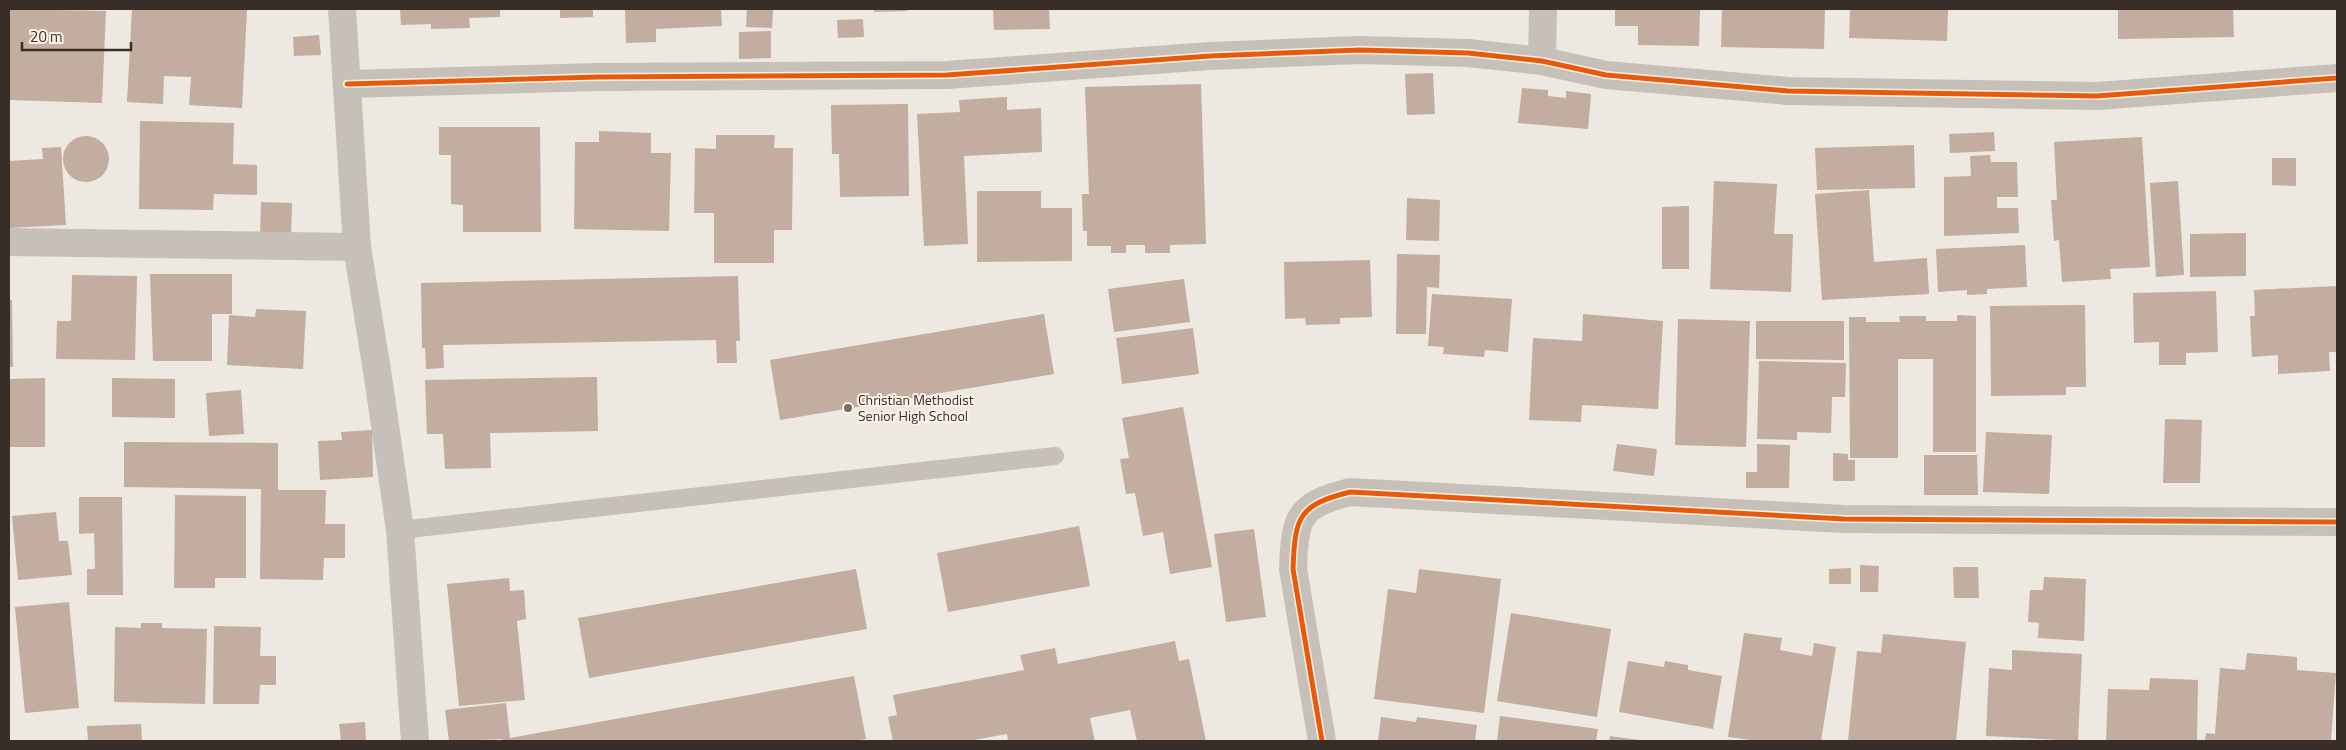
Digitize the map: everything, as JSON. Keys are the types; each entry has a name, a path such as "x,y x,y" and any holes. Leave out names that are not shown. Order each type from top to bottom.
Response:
{"street":[{"path":"342,9 357,247 400,530 416,741"},
{"path":"1542,61 1543,9"},
{"path":"347,84 598,77 947,75 1210,56 1360,50 1468,53 1542,61 1606,75 1788,91 2097,96 2337,78"},
{"path":"9,242 357,247"},
{"path":"1322,741 1293,569 1294,544 1297,525 1308,508 1324,498 1350,492 1844,520 2337,522"}],"lane":[{"path":"400,530 1055,456"}],"building":[{"path":"9,9 106,11 102,103 9,100"},
{"path":"132,9 247,10 242,108 189,105 191,77 164,76 163,104 127,102"},
{"path":"400,9 500,9 500,17 469,18 470,28 431,29 431,24 401,25"},
{"path":"560,9 593,9 593,17 560,18"},
{"path":"625,9 721,9 722,26 656,29 656,42 626,43"},
{"path":"747,9 773,9 772,28 746,27"},
{"path":"874,9 907,9 907,11 874,12"},
{"path":"993,9 1049,9 1050,29 994,30"},
{"path":"1615,9 1700,9 1699,46 1638,45 1638,26 1615,26"},
{"path":"1722,9 1825,9 1824,49 1721,47"},
{"path":"1850,9 1948,9 1947,41 1849,38"},
{"path":"2118,9 2233,9 2234,37 2118,39"},
{"path":"863,19 864,37 838,38 837,20"},
{"path":"771,31 771,58 739,59 739,32"},
{"path":"319,35 321,55 294,56 293,37"},
{"path":"1433,73 1435,114 1407,115 1405,74"},
{"path":"1201,84 1206,244 1170,245 1170,253 1145,253 1145,245 1126,245 1126,253 1111,253 1111,246 1087,246 1087,231 1083,231 1082,194 1089,194 1085,87"},
{"path":"1522,88 1548,90 1548,96 1566,98 1566,91 1591,94 1588,129 1518,123"},
{"path":"1007,97 1007,110 1041,108 1042,152 964,156 968,244 924,246 917,114 960,112 959,100"},
{"path":"908,104 909,196 840,197 839,154 832,154 831,105"},
{"path":"140,121 234,123 233,164 257,165 257,195 214,194 213,210 139,209"},
{"path":"439,127 540,127 541,232 463,232 463,205 451,204 451,155 439,155"},
{"path":"599,131 651,133 651,153 671,153 669,231 574,229 575,142 599,142"},
{"path":"1994,132 1995,151 1950,153 1949,134"},
{"path":"716,135 775,135 774,148 793,148 792,230 774,230 774,263 714,263 714,213 694,213 695,148 716,149"},
{"path":"86,136 99,140 105,146 109,159 105,172 99,178 86,182 73,178 67,172 63,159 67,146 73,140"},
{"path":"2142,137 2150,267 2110,269 2111,279 2062,282 2059,240 2054,241 2051,200 2057,200 2054,142"},
{"path":"1914,145 1915,188 1817,190 1815,148"},
{"path":"61,147 66,225 9,228 9,161 43,159 42,148"},
{"path":"1990,155 1991,162 2017,162 2018,197 1997,197 1997,208 2018,208 2019,233 1944,236 1944,177 1971,176 1970,156"},
{"path":"2272,158 2296,158 2296,186 2272,185"},
{"path":"1714,181 1777,184 1774,234 1793,234 1791,292 1710,289"},
{"path":"2178,181 2184,275 2156,277 2150,183"},
{"path":"1869,190 1874,262 1927,258 1929,294 1822,300 1815,194"},
{"path":"977,191 1041,191 1041,208 1072,208 1072,261 977,262"},
{"path":"1407,198 1440,200 1439,241 1406,240"},
{"path":"261,202 292,203 291,238 260,238"},
{"path":"1689,206 1689,269 1662,269 1662,207"},
{"path":"2246,233 2246,276 2190,277 2190,234"},
{"path":"2025,245 2027,287 1987,289 1987,294 1967,295 1967,290 1938,292 1936,249"},
{"path":"1397,254 1440,255 1439,288 1427,287 1426,334 1396,334"},
{"path":"1370,260 1372,317 1340,318 1340,324 1306,325 1305,318 1285,319 1284,262"},
{"path":"150,274 232,274 232,314 212,314 212,361 153,361"},
{"path":"72,275 137,276 135,360 56,359 57,321 71,321"},
{"path":"738,276 740,341 736,341 737,363 717,363 716,340 443,345 444,368 426,369 425,348 422,348 421,283"},
{"path":"1184,279 1190,322 1114,332 1108,289"},
{"path":"2337,286 2337,352 2329,352 2330,371 2278,374 2278,355 2252,357 2250,316 2255,316 2254,290"},
{"path":"2216,291 2218,352 2186,353 2186,365 2159,365 2159,342 2134,343 2133,293"},
{"path":"1432,294 1512,299 1508,352 1485,350 1484,357 1443,354 1444,347 1428,346"},
{"path":"9,300 12,300 13,367 9,367"},
{"path":"2085,305 2086,387 2066,387 2066,395 1991,396 1990,306"},
{"path":"256,309 306,311 303,369 227,365 229,315 255,317"},
{"path":"1044,314 1054,374 780,420 770,360"},
{"path":"1583,314 1663,321 1658,409 1582,405 1581,422 1529,420 1533,338 1582,341"},
{"path":"1957,315 1976,316 1976,452 1933,452 1933,359 1898,359 1898,458 1850,458 1849,317 1866,317 1866,322 1900,322 1899,316 1926,316 1926,321 1957,321"},
{"path":"1678,319 1750,321 1746,447 1675,445"},
{"path":"1756,321 1844,321 1844,360 1756,359"},
{"path":"1193,328 1199,374 1122,384 1116,338"},
{"path":"1759,361 1846,363 1845,397 1832,397 1831,433 1797,432 1797,440 1757,439"},
{"path":"597,377 598,431 490,433 491,468 445,469 443,434 427,434 425,380"},
{"path":"45,378 45,447 9,447 9,379"},
{"path":"112,378 175,379 175,418 112,417"},
{"path":"241,390 244,434 209,436 206,393"},
{"path":"1183,407 1212,567 1170,574 1163,532 1143,536 1135,493 1126,494 1120,459 1129,458 1122,418"},
{"path":"2165,419 2202,420 2200,483 2163,483"},
{"path":"372,430 373,477 320,480 318,441 342,440 341,432"},
{"path":"1986,432 2052,435 2049,494 1983,492"},
{"path":"124,442 278,443 278,490 326,490 325,524 345,524 345,558 324,558 323,580 260,579 261,489 124,487"},
{"path":"1617,444 1657,449 1654,476 1613,471"},
{"path":"1757,444 1790,445 1789,488 1746,488 1746,472 1757,472"},
{"path":"1833,453 1848,454 1848,460 1855,460 1855,481 1833,481"},
{"path":"1924,455 1977,455 1978,495 1924,495"},
{"path":"175,495 246,496 246,578 215,578 215,588 174,588"},
{"path":"79,497 122,497 123,595 87,595 87,569 95,569 94,533 79,534"},
{"path":"56,512 59,541 68,541 72,575 18,580 12,516"},
{"path":"1079,526 1090,586 948,612 937,553"},
{"path":"1254,529 1266,617 1226,622 1214,534"},
{"path":"1860,565 1879,566 1878,592 1860,592"},
{"path":"1953,567 1978,567 1979,598 1954,598"},
{"path":"1851,568 1851,584 1829,584 1829,569"},
{"path":"856,569 867,629 589,678 578,618"},
{"path":"1419,569 1501,579 1484,713 1374,699 1388,589 1416,593"},
{"path":"2044,577 2086,579 2084,641 2038,638 2039,623 2028,622 2030,590 2043,590"},
{"path":"509,578 510,591 524,590 526,619 517,621 525,700 459,706 447,584"},
{"path":"69,602 79,708 25,713 15,607"},
{"path":"1511,613 1611,629 1597,717 1497,701"},
{"path":"141,623 162,623 162,628 207,629 205,704 114,702 115,627 141,628"},
{"path":"214,626 261,627 260,656 276,656 276,685 260,685 259,704 213,704"},
{"path":"1744,633 1782,638 1780,650 1812,656 1814,643 1836,647 1821,741 1758,741 1728,737"},
{"path":"1883,634 1966,642 1956,741 1848,741 1857,651 1881,653"},
{"path":"1175,641 1179,661 1189,659 1206,741 1137,741 1130,710 1090,718 1095,741 1008,741 1007,734 968,741 893,741 888,717 897,715 893,695 1024,670 1020,655 1055,648 1058,664"},
{"path":"2012,650 2082,654 2078,741 1986,736 1989,668 2012,670"},
{"path":"2247,653 2297,657 2297,670 2336,673 2331,741 2205,741 2206,733 2215,734 2220,668 2245,670"},
{"path":"1628,661 1664,667 1665,661 1688,665 1688,670 1722,676 1713,729 1619,712"},
{"path":"854,676 866,739 852,741 498,741 504,739 449,741 445,710 506,703 510,738"},
{"path":"2150,678 2198,680 2197,741 2106,741 2108,689 2149,690"},
{"path":"1500,716 1598,729 1596,741 1497,741"},
{"path":"1381,717 1416,722 1417,717 1477,725 1475,741 1378,741"},
{"path":"365,722 366,741 341,741 339,724"},
{"path":"141,724 142,741 88,741 87,726"},
{"path":"1610,736 1639,740 1609,741"}],"cycle path":[{"path":"347,84 598,77 947,75 1210,56 1360,50 1468,53 1542,61 1606,75 1788,91 2097,96 2337,78"},
{"path":"1322,741 1293,569 1295,537 1298,525 1310,508 1319,502 1350,492 1844,519 2337,522"}],"place":[{"name":"Christian Methodist Senior High School","path":"848,408"}]}
